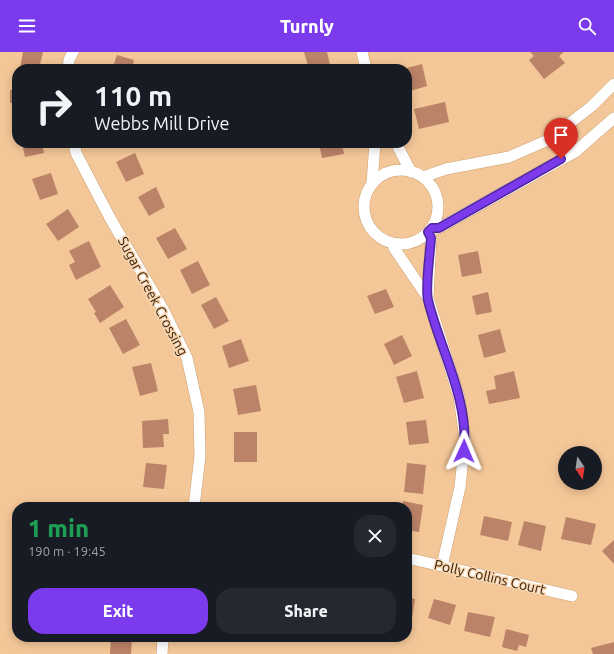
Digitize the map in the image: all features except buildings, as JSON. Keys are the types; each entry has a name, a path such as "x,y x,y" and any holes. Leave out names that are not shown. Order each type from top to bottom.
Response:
{"street":[{"path":"69,64 73,52"},
{"path":"362,52 365,64"},
{"path":"423,177 446,169 509,157 548,140 592,106 614,84"},
{"path":"430,230 439,228 575,152 614,118"},
{"name":"Sugar Creek Crossing","path":"75,148 76,153 110,218 164,311 187,358 199,412 200,456 195,502"},
{"path":"372,183 375,148"},
{"path":"399,148 411,172"},
{"path":"404,170 423,177 433,188 437,199 438,212 430,230 416,242 403,245 393,244 378,238 369,228 364,217 363,205 365,193 372,183 381,175 392,171 404,170"},
{"path":"428,298 431,238 430,230"},
{"path":"393,244 394,248 428,298 459,397 465,439 460,487 442,566"},
{"name":"Polly Collins Court","path":"412,559 572,596"},
{"path":"162,654 163,642"}],"route":[{"path":"464,451 465,439 459,397 428,298 431,238 428,232 432,228 439,228 561,159"}]}
